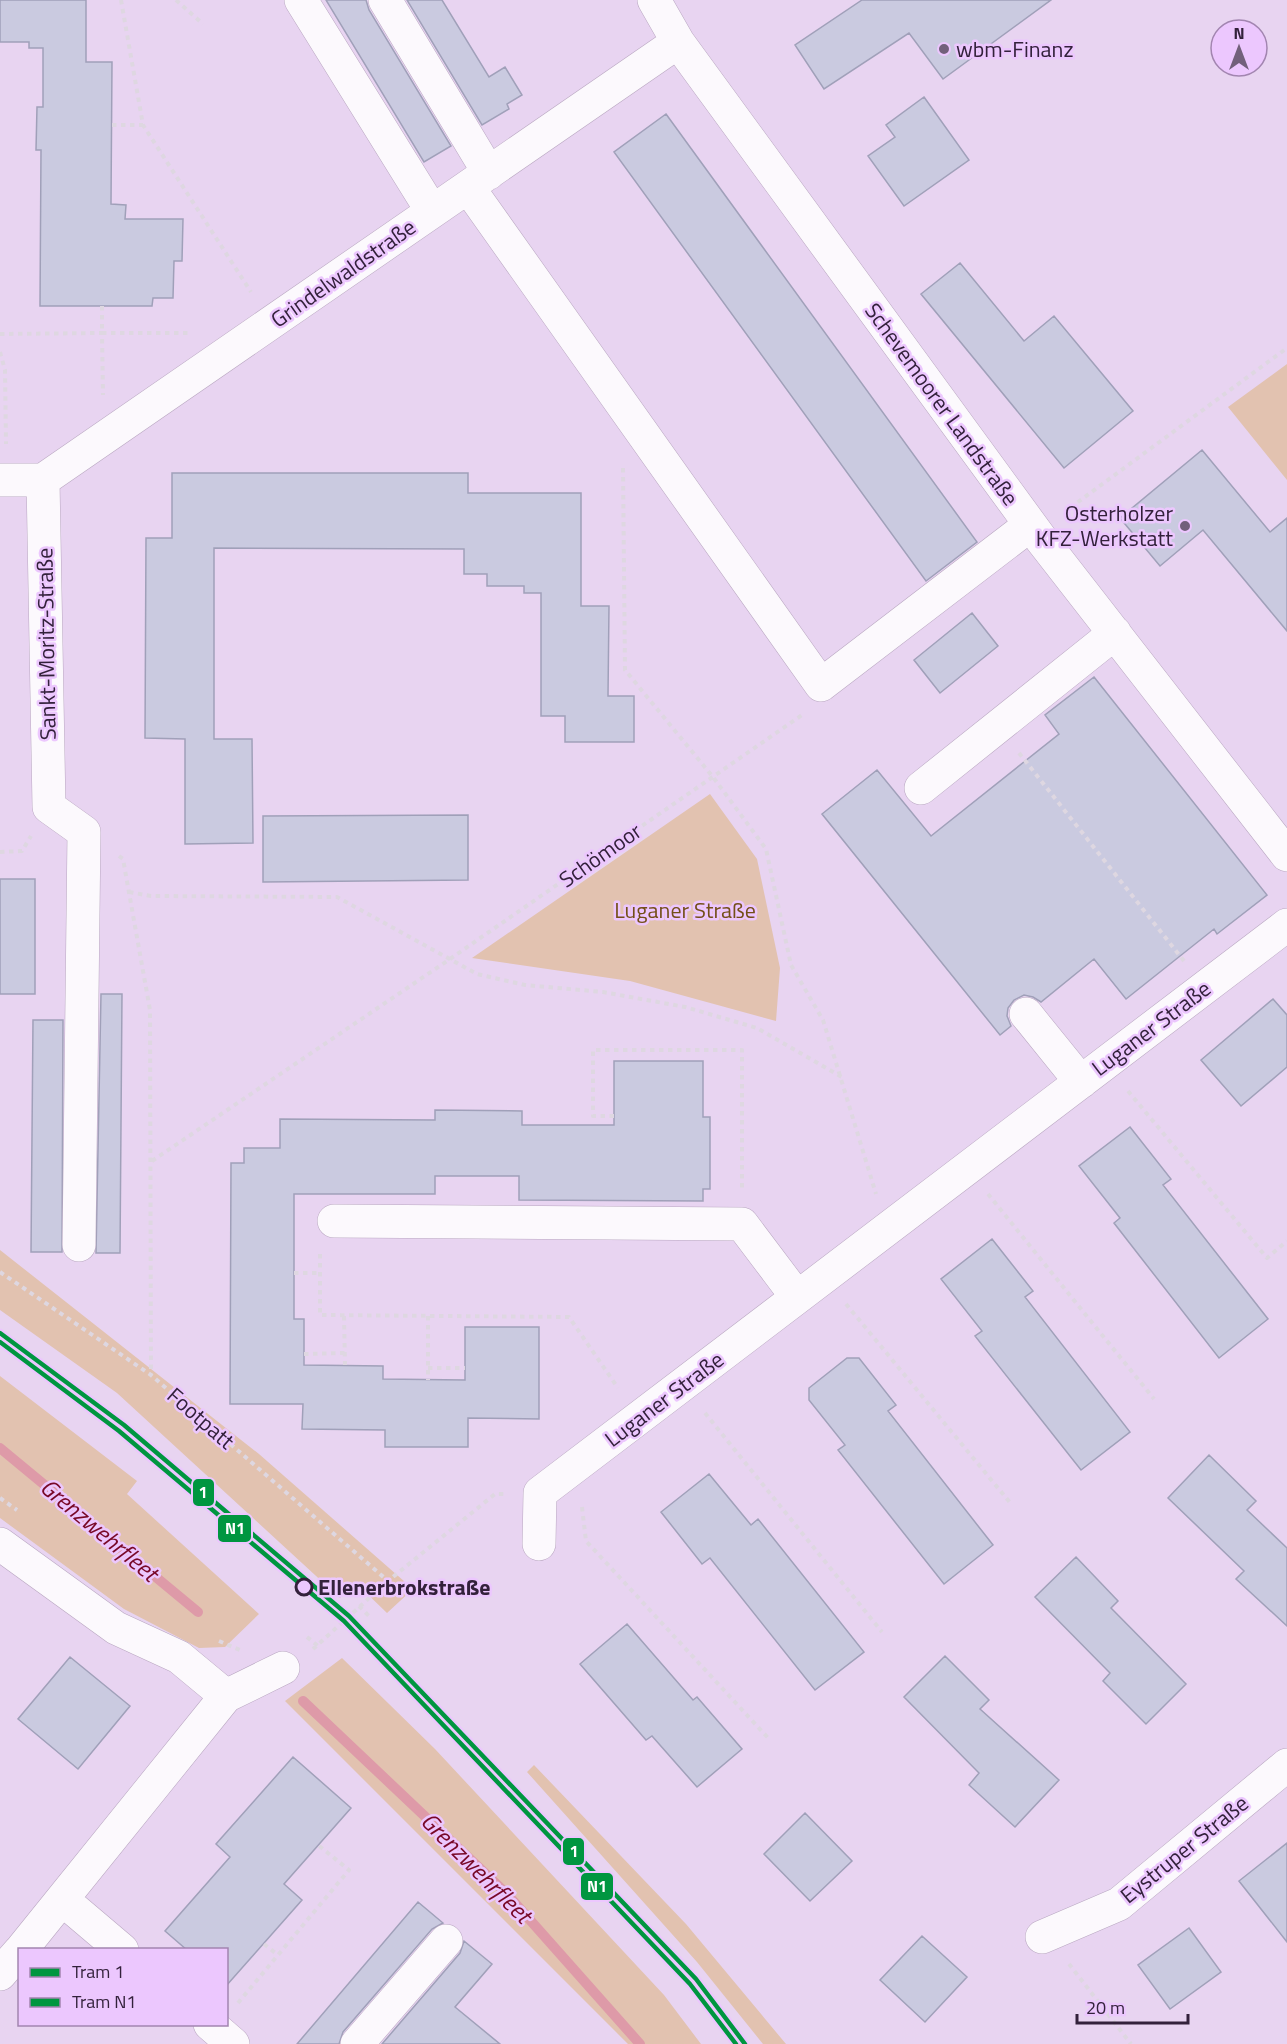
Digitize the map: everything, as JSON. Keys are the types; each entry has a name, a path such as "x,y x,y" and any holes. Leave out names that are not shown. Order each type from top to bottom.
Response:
{"street":[{"path":"301,0 432,211"},
{"path":"385,0 478,180 821,685 1036,532"},
{"name":"Schevemoorer Landstraße","path":"654,0 678,42 1036,532 1287,855"},
{"name":"Grindelwaldstraße","path":"43,480 678,42"},
{"path":"3,480 43,480"},
{"name":"Sankt-Moritz-Straße","path":"43,480 49,807 84,832"},
{"path":"921,789 1115,633"},
{"path":"79,1245 84,832"},
{"name":"Luganer Straße","path":"540,1493 1287,925"},
{"path":"1018,1021 1083,1080"},
{"path":"327,1233 742,1224 797,1297"},
{"path":"539,1544 540,1493"},
{"path":"0,1544 116,1628 179,1657 226,1696"},
{"path":"22,1948 63,1900 226,1696 283,1668"},
{"name":"Eystruper Straße","path":"1042,1937 1119,1904 1287,1765"},
{"path":"63,1900 120,1948"},
{"path":"357,2044 446,1941"},
{"path":"0,1974 18,1952"},
{"path":"226,2026 233,2044"}],"path":[{"path":"121,0 143,125 271,323"},
{"path":"176,0 203,24"},
{"path":"112,125 143,125"},
{"path":"102,306 103,439"},
{"path":"0,334 198,333"},
{"path":"1036,532 1287,348"},
{"path":"0,352 5,370 3,480"},
{"path":"623,459 625,670 714,777 765,849 791,965 823,1020 843,1077 886,1229"},
{"name":"Schömoor","path":"152,1161 450,959 811,708"},
{"path":"998,727 1205,987"},
{"path":"84,832 123,859 150,1010 151,1375"},
{"path":"129,892 151,896 337,897 477,974 525,985 603,992 695,1010 757,1028 843,1077"},
{"path":"614,1116 593,1116 593,1050 742,1050 742,1224"},
{"path":"1083,1080 1267,1258 1287,1241"},
{"path":"967,1168 1154,1399"},
{"path":"327,1233 320,1273 320,1316 569,1317 639,1418"},
{"name":"Footpatt","path":"0,1272 151,1375 388,1581"},
{"path":"294,1273 320,1273"},
{"path":"824,1277 1012,1505"},
{"path":"344,1316 345,1365"},
{"path":"428,1316 428,1380"},
{"path":"304,1354 345,1353"},
{"path":"428,1368 465,1368"},
{"path":"682,1385 882,1632"},
{"path":"577,1465 585,1541 770,1740"},
{"path":"212,1638 283,1668 318,1646 388,1581 495,1494 540,1493"},
{"path":"0,1498 19,1512"},
{"path":"359,1606 369,1616"},
{"path":"308,1637 318,1646"},
{"path":"228,2010 349,1870 318,1845"},
{"path":"1042,1937 1079,1974 1131,2044"},
{"path":"264,1944 278,1955"}],"green space":[{"path":"1287,364 1287,480 1228,407"},
{"name":"Luganer Straße","path":"710,794 757,859 780,968 776,1021 630,981 472,958"},
{"path":"0,1250 259,1454 413,1589 387,1613 357,1584 340,1598 117,1393 0,1310"},
{"path":"0,1376 137,1481 127,1494 259,1614 225,1647 199,1648 124,1609 0,1518"},
{"path":"342,1658 435,1749 664,1995 701,2044 628,2044 285,1701"},
{"path":"534,1765 686,1924 786,2044 763,2044 697,1962 527,1772"}],"building":[{"path":"0,0 86,0 86,62 112,62 111,204 126,205 125,219 183,219 182,261 174,261 173,298 153,298 152,306 40,306 41,150 36,150 37,107 43,107 43,48 29,48 29,42 0,42"},
{"path":"326,0 366,0 369,10 451,146 424,162"},
{"path":"407,0 442,0 489,77 505,67 522,95 507,104 509,109 482,125"},
{"path":"862,0 1051,0 943,79 909,33 824,89 795,45"},
{"path":"924,97 969,160 904,206 868,156 895,137 886,125"},
{"path":"666,114 977,542 926,581 614,152"},
{"path":"960,263 1024,341 1054,316 1133,411 1064,468 921,294"},
{"path":"1202,450 1270,532 1287,518 1287,631 1203,530 1160,566 1120,518"},
{"path":"172,473 468,473 468,493 581,493 581,606 609,606 608,696 634,696 634,742 565,742 565,716 541,716 541,593 524,593 524,586 487,586 487,574 464,574 464,549 214,548 214,739 252,739 253,843 185,844 185,739 145,738 146,538 172,538"},
{"path":"972,613 998,646 940,693 914,660"},
{"path":"1094,677 1267,895 1217,934 1214,929 1126,999 1094,959 1041,1002 1024,995 1014,1000 1008,1008 1007,1016 1011,1026 1000,1035 822,814 877,770 931,836 1059,734 1045,715"},
{"path":"468,815 468,880 263,882 263,816"},
{"path":"0,879 35,879 35,994 0,994"},
{"path":"101,994 122,994 120,1253 96,1253"},
{"path":"1273,999 1287,1015 1287,1067 1241,1106 1201,1060"},
{"path":"33,1020 63,1020 62,1252 31,1252"},
{"path":"614,1061 703,1061 703,1117 710,1117 710,1189 703,1189 703,1201 519,1200 519,1176 435,1176 435,1194 294,1194 294,1319 304,1319 304,1365 383,1366 383,1379 465,1380 465,1327 539,1327 539,1419 468,1418 468,1447 385,1447 385,1430 302,1429 303,1404 230,1404 231,1163 244,1163 244,1148 280,1148 280,1119 435,1120 435,1110 522,1111 522,1125 614,1125"},
{"path":"1130,1127 1171,1179 1163,1185 1268,1319 1219,1358 1114,1223 1120,1218 1079,1166"},
{"path":"992,1239 1033,1291 1025,1297 1130,1432 1081,1470 975,1336 982,1331 941,1279"},
{"path":"847,1358 859,1358 896,1405 888,1411 993,1545 944,1584 838,1450 845,1445 809,1400 809,1388"},
{"path":"1209,1455 1256,1501 1247,1510 1287,1548 1287,1626 1236,1579 1244,1571 1168,1498"},
{"path":"709,1474 751,1525 758,1519 864,1652 815,1690 710,1558 702,1564 661,1512"},
{"path":"1076,1557 1118,1601 1111,1608 1186,1684 1146,1724 1103,1681 1110,1673 1035,1597"},
{"path":"627,1624 693,1700 697,1697 742,1749 697,1787 652,1736 646,1740 580,1664"},
{"path":"945,1656 989,1700 980,1709 1059,1780 1015,1827 969,1785 979,1773 904,1697"},
{"path":"70,1657 130,1706 78,1769 18,1719"},
{"path":"293,1757 351,1808 284,1884 302,1900 228,1984 228,1948 185,1948 165,1931 230,1857 216,1844"},
{"path":"805,1813 852,1861 810,1901 764,1854"},
{"path":"1287,1843 1287,1942 1239,1881"},
{"path":"418,1902 443,1923 432,1929 343,2032 339,2044 297,2044"},
{"path":"1189,1928 1221,1972 1170,2009 1138,1965"},
{"path":"922,1936 967,1977 925,2022 880,1980"},
{"path":"464,1941 492,1964 455,2007 500,2044 382,2044 460,1953"}],"waterway":[{"name":"Grenzwehrfleet","path":"0,1448 198,1612"},
{"name":"Grenzwehrfleet","path":"303,1701 507,1894 640,2044"}],"tram line":[{"name":"1","path":"0,1333 124,1425 349,1616 696,1979 745,2044"},
{"name":"N1","path":"0,1342 119,1431 344,1621 690,1984 736,2044"}],"place":[{"name":"wbm-Finanz","path":"944,49"},
{"name":"Osterholzer KFZ-Werkstatt","path":"1185,526"},
{"name":"Ellenerbrokstraße","path":"304,1587"}]}
